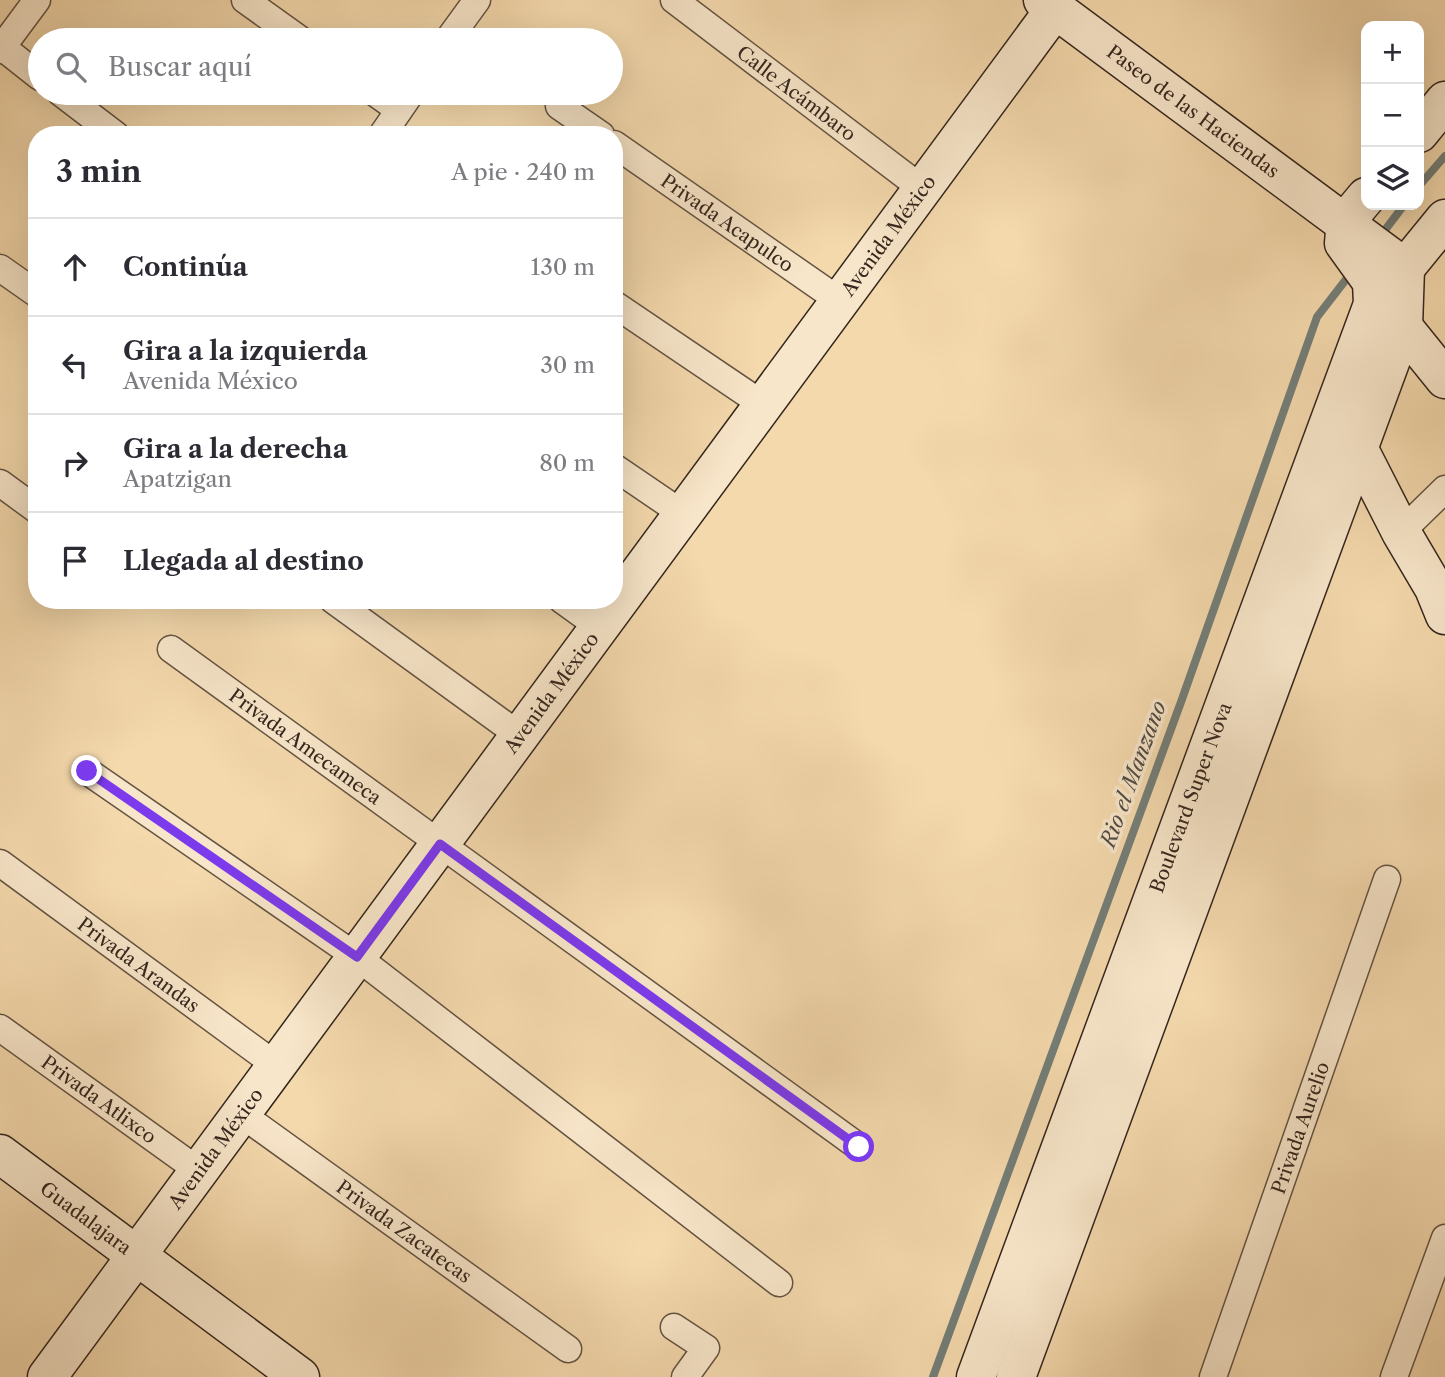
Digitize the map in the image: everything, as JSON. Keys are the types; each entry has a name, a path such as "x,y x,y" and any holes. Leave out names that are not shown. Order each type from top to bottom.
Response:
{"street":[{"path":"28,68 1,49 37,0"},
{"path":"245,0 285,28"},
{"path":"457,28 477,0"},
{"name":"Calle Acámbaro","path":"674,0 920,187"},
{"name":"Avenida México","path":"623,593 765,406 1049,5"},
{"name":"Paseo de las Haciendas","path":"1049,5 1356,216"},
{"path":"1424,127 1445,101"},
{"path":"77,105 104,126"},
{"path":"388,126 402,105"},
{"path":"559,106 588,126"},
{"name":"Privada Acapulco","path":"623,150 840,301"},
{"path":"1445,219 1397,261 1356,216 1344,243 1371,282 1373,303 1402,327 1445,379"},
{"name":"Boulevard Super Nova","path":"1026,1374 1402,327 1397,261"},
{"path":"0,268 28,288"},
{"name":"Boulevard Super Nova","path":"980,1366 1373,303"},
{"path":"623,310 765,406"},
{"path":"1335,404 1401,532 1434,588 1445,615"},
{"path":"623,473 683,514"},
{"path":"0,483 28,503"},
{"path":"1401,532 1445,489"},
{"path":"345,609 519,735"},
{"path":"574,609 598,626"},
{"name":"Avenida México","path":"47,1377 611,609"},
{"name":"Privada Amecameca","path":"171,649 859,1147"},
{"path":"87,771 357,957 779,1283"},
{"name":"Privada Arandas","path":"0,863 277,1066"},
{"name":"Privada Aurelio","path":"1213,1377 1387,879"},
{"name":"Privada Atlixco","path":"0,1028 200,1171"},
{"name":"Privada Zacatecas","path":"241,1114 568,1349"},
{"name":"Guadalajara","path":"0,1154 300,1377"},
{"path":"1394,1377 1445,1238"},
{"path":"674,1327 706,1348 685,1377"},
{"path":"980,1366 1026,1374"}],"waterway":[{"name":"Rio el Manzano","path":"1424,180 1445,156"},
{"name":"Rio el Manzano","path":"1379,238 1400,210"},
{"name":"Rio el Manzano","path":"933,1377 1181,702 1317,317 1351,273"}],"route":[{"path":"87,771 357,957 440,844 859,1147"}]}
